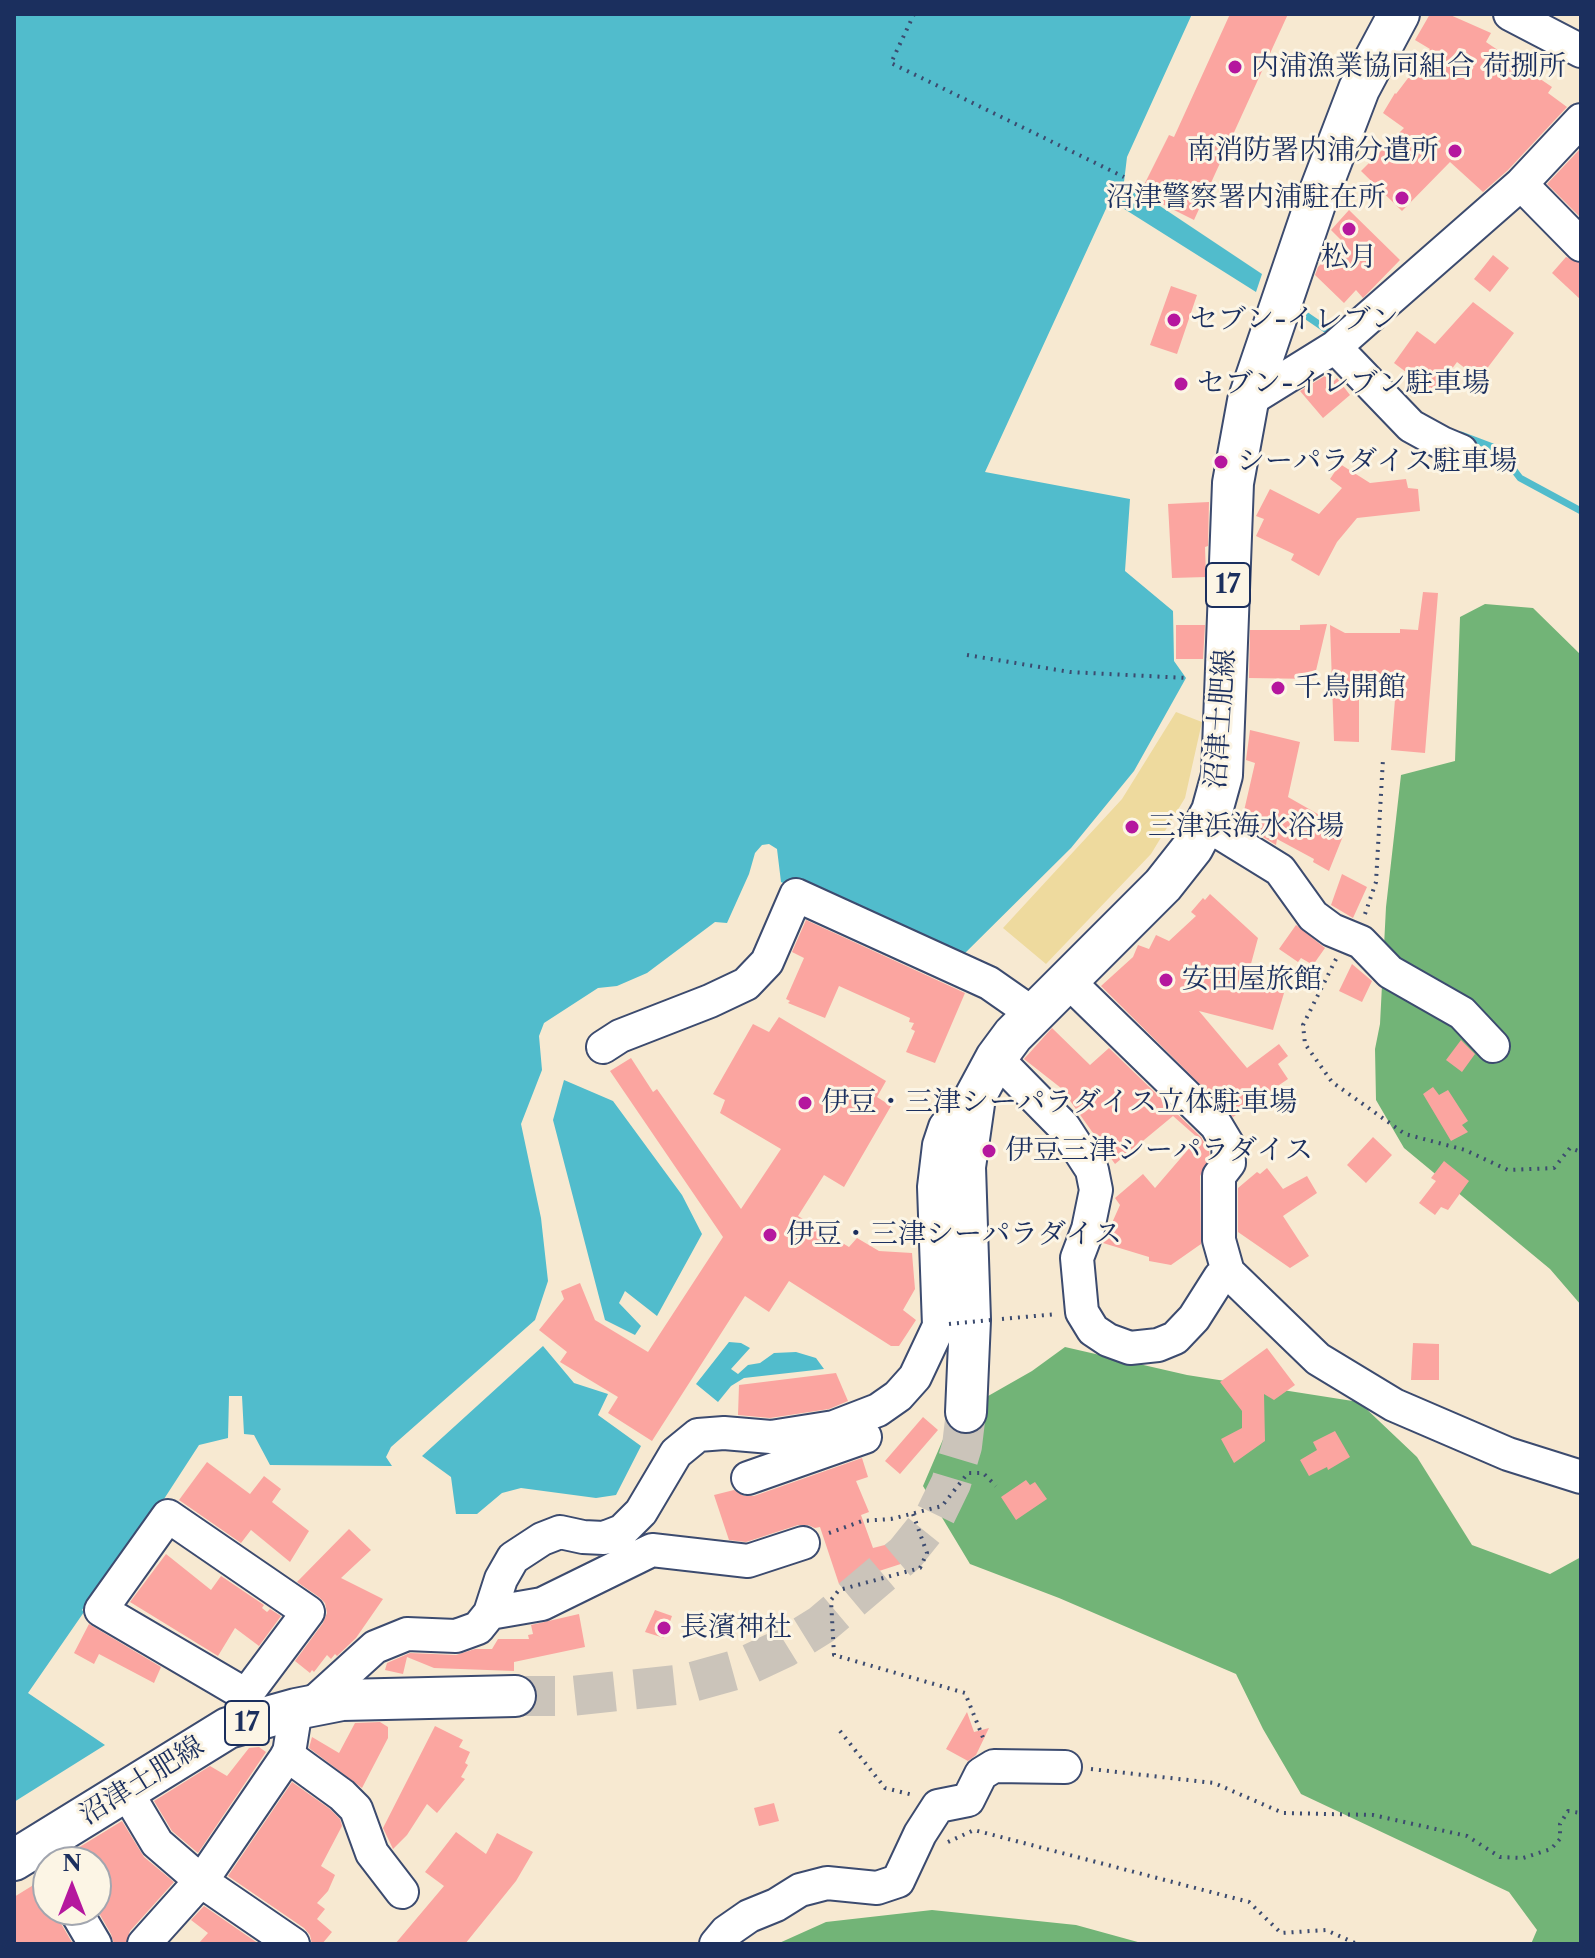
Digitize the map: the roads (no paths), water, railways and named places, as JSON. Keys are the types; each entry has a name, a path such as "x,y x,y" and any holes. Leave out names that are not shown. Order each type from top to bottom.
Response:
{"main road":[{"name":"沼津土肥線","path":"966,1412 970,1320 965,1167 975,1097 996,1058 1032,1013 1163,885 1207,825 1222,775 1233,483 1248,401 1315,204 1359,89 1399,14"},
{"name":"沼津土肥線","path":"50,1846 126,1791 228,1728 248,1709 303,1708 342,1700 515,1696"}],"street":[{"path":"1510,14 1552,24 1581,51"},
{"path":"1248,401 1335,347 1521,184 1581,120"},
{"path":"1521,184 1581,245"},
{"path":"1335,347 1411,426 1461,451"},
{"path":"1207,825 1280,870 1313,916 1344,935 1390,972 1462,1013 1493,1046"},
{"path":"603,1047 620,1036 746,984 767,962 796,895 989,983 1032,1013"},
{"path":"1067,980 1216,1125 1228,1145 1229,1163 1219,1176 1219,1240 1228,1272 1318,1359 1394,1405 1508,1454 1581,1477"},
{"path":"996,1058 1064,1127 1092,1170 1096,1190 1088,1229 1077,1258 1082,1312 1093,1330 1108,1340 1130,1348 1158,1345 1175,1338 1220,1277 1228,1272"},
{"path":"748,1478 881,1432 898,1417 939,1326 934,1187 939,1145 945,1127 975,1097"},
{"path":"144,1944 201,1881 287,1755 303,1708 375,1647 407,1634 456,1636 478,1628 490,1613 501,1579 513,1558 542,1539 560,1532 604,1538 622,1531 641,1512 676,1453 698,1435 724,1433 771,1437 834,1427 878,1410 898,1396 915,1377"},
{"path":"168,1516 308,1612 248,1709 101,1610 168,1516"},
{"path":"490,1613 542,1604 652,1550 748,1561 803,1543"},
{"path":"287,1755 356,1809 372,1853 402,1892"},
{"path":"716,1944 726,1932 749,1916 776,1905 800,1890 827,1883 877,1888 898,1881 938,1806 968,1800 981,1774 994,1766 1065,1767"},
{"path":"126,1791 157,1843 201,1881 293,1944"},
{"path":"84,1926 95,1944"}],"water":[{"path":"14,14 1192,14 1127,157 1124,182 1262,274 1256,292 1110,200 985,472 1130,499 1125,571 1173,611 1174,661 1186,678 1134,771 1071,848 956,962 781,882 777,849 769,844 762,845 755,853 727,923 715,922 647,973 617,986 598,988 544,1023 539,1036 542,1070 521,1124 541,1218 548,1281 535,1320 391,1447 386,1457 392,1466 270,1465 254,1435 244,1434 242,1396 229,1396 228,1438 199,1445 164,1499 103,1579 28,1693 105,1745 14,1802"},
{"path":"564,1080 613,1101 682,1195 702,1234 657,1316 625,1291 619,1303 641,1326 635,1335 605,1320 553,1120"},
{"path":"729,1342 750,1348 731,1369 738,1374 748,1365 760,1363 774,1353 796,1352 816,1358 824,1369 744,1378 731,1386 718,1402 696,1384"},
{"path":"543,1346 574,1383 608,1394 598,1415 641,1446 616,1495 596,1498 521,1488 502,1493 477,1514 456,1514 451,1477 422,1456"}],"waterway":[{"path":"1301,312 1333,334"},
{"path":"1461,435 1498,449 1520,478 1581,511"}],"tunnel":[{"path":"515,1696 571,1696 685,1684 739,1669 784,1648 821,1625 905,1554 934,1518 951,1483 962,1446 966,1412"}],"place":[{"name":"内浦漁業協同組合 荷捌所","path":"1235,67"},
{"name":"南消防署内浦分遣所","path":"1455,151"},
{"name":"沼津警察署内浦駐在所","path":"1402,198"},
{"name":"松月","path":"1349,229"},
{"name":"セブン-イレブン","path":"1174,320"},
{"name":"セブン-イレブン駐車場","path":"1181,384"},
{"name":"シーパラダイス駐車場","path":"1221,462"},
{"name":"千鳥開館","path":"1278,688"},
{"name":"三津浜海水浴場","path":"1132,827"},
{"name":"安田屋旅館","path":"1166,980"},
{"name":"伊豆・三津シーパラダイス立体駐車場","path":"805,1103"},
{"name":"伊豆三津シーパラダイス","path":"989,1151"},
{"name":"伊豆・三津シーパラダイス","path":"770,1235"},
{"name":"長濱神社","path":"664,1628"}]}
